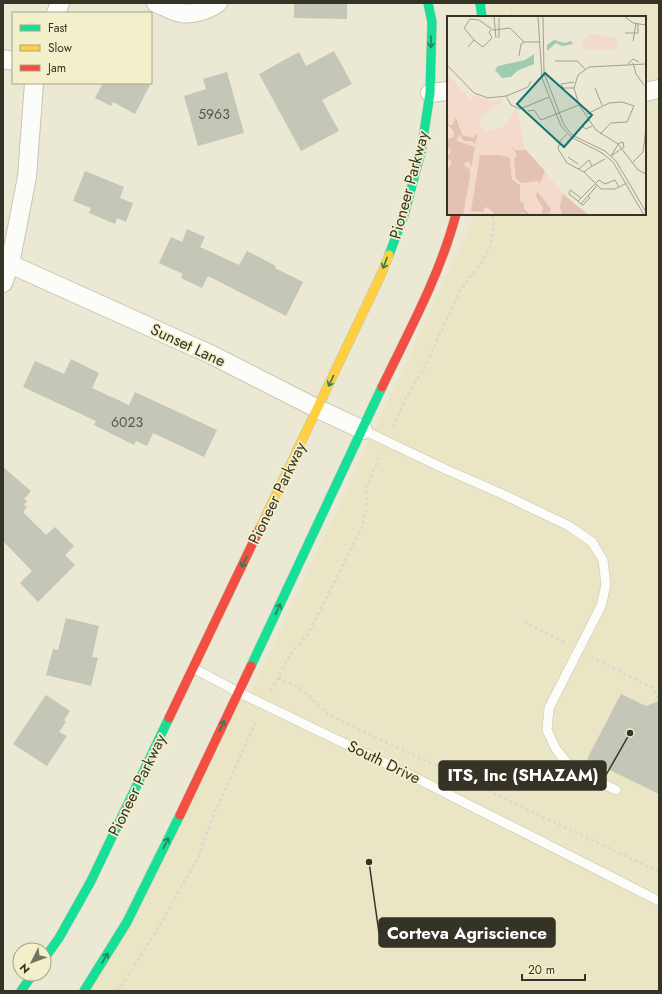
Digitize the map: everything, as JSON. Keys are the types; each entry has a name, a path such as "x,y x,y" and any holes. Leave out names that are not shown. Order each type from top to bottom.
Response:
{"street":[{"path":"156,3 180,13 195,13 212,8 218,3"},
{"name":"Pioneer Parkway","path":"52,948 91,881 381,275 404,215 421,152 430,93 432,22 428,3"},
{"path":"480,3 482,16"},
{"path":"3,283 10,264 27,177 34,84"},
{"path":"646,92 659,89"},
{"path":"430,93 447,91"},
{"path":"84,991 127,922 238,692 434,278 449,240 456,215"},
{"name":"Sunset Lane","path":"10,264 212,355 318,409 363,430"},
{"path":"21,991 27,982"}],"lane":[{"path":"363,430 569,526 592,542 603,560 606,585 601,606 549,708 547,730 556,749 571,768 616,790"},
{"name":"South Drive","path":"193,668 238,692 414,776 659,901"}],"path":[{"path":"510,16 513,3"},
{"path":"118,991 158,928 198,858 212,819 264,704 291,653 308,634 362,527 366,506 366,487 404,401 426,365 460,290 480,265 490,248 494,226 492,215"},
{"path":"524,622 653,688 659,701"},
{"path":"277,678 300,688 329,715 659,872"}],"shaded area":[{"path":"485,3 659,3 659,991 84,991 236,696 247,701 476,215 646,215 646,16 487,16"}],"building":[{"path":"294,3 347,3 347,19 294,18"},
{"path":"334,51 352,84 322,100 339,131 301,151 259,74 299,52 306,66"},
{"path":"227,72 244,133 198,146 184,96 206,89 203,79"},
{"path":"102,84 150,84 135,114 113,102 111,106 95,98"},
{"path":"85,171 124,187 120,198 133,203 126,222 117,218 115,224 89,213 91,208 73,201"},
{"path":"187,229 205,237 200,247 239,265 247,251 276,266 275,268 303,282 286,316 208,276 202,288 181,278 183,274 159,263 171,237 182,242"},
{"path":"71,359 99,373 92,388 129,405 135,392 217,430 204,457 153,433 147,446 136,441 134,445 94,425 96,421 23,387 35,361 64,374"},
{"path":"3,467 31,491 24,499 27,501 24,505 27,507 23,512 46,535 55,527 74,546 65,555 75,565 38,602 20,583 32,571 3,541"},
{"path":"66,618 99,626 92,657 98,658 91,686 46,675 53,649 58,650"},
{"path":"621,694 646,706 659,701 659,794 587,759"},
{"path":"46,695 70,711 64,720 66,722 59,732 67,736 47,766 13,744"}],"traffic: fast":[{"path":"389,255 404,215 421,152 430,93 432,22 428,3"},
{"path":"480,3 482,16"},
{"path":"251,666 382,387"},
{"path":"52,948 91,881 169,718"},
{"path":"84,991 127,922 180,815"},
{"path":"21,991 27,982"}],"traffic: slow":[{"path":"260,528 381,275 389,255"}],"traffic: jam":[{"path":"382,387 433,281 456,215"},
{"path":"169,718 260,528"},
{"path":"180,815 251,666"}],"place":[{"name":"ITS, Inc (SHAZAM)","path":"630,733"},
{"name":"Corteva Agriscience","path":"369,862"}]}
